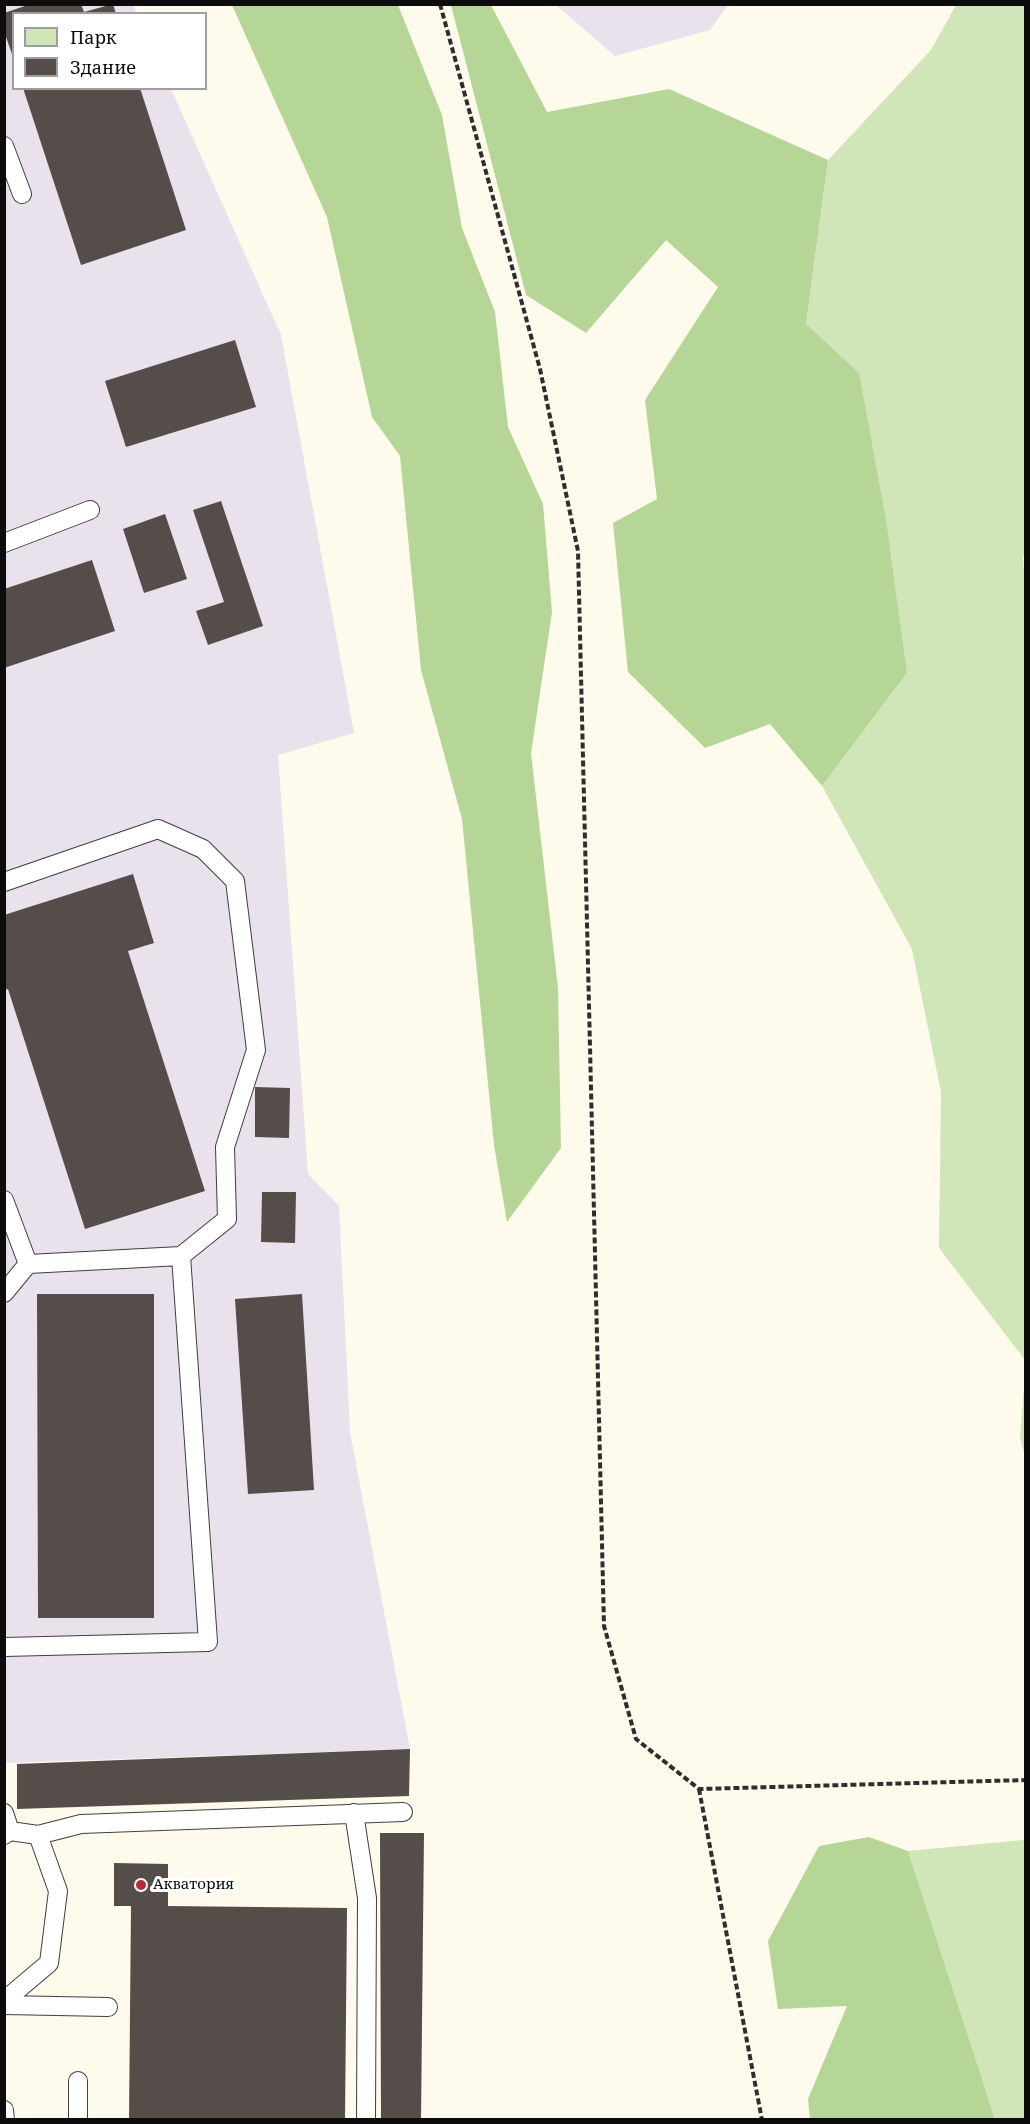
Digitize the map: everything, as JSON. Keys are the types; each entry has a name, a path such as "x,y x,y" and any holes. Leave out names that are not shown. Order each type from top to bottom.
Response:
{"lane":[{"path":"4,146 22,194"},
{"path":"4,543 90,510"},
{"path":"4,882 158,829 202,849 235,882 256,1050 225,1147 227,1219 181,1256 28,1264 4,1293"},
{"path":"4,1200 28,1264"},
{"path":"4,1647 208,1642 181,1256"},
{"path":"6,1826 38,1835 81,1824 403,1812"},
{"path":"354,1813 367,1898 366,2120"},
{"path":"4,2003 49,1963 58,1891 38,1835"},
{"path":"4,2003 108,2007"},
{"path":"78,2081 78,2120"},
{"path":"4,2110 5,2120"}],"path":[{"path":"440,4 540,369 578,551 604,1626 636,1739 699,1789 1026,1780"},
{"path":"699,1789 762,2120"}],"shaded area":[{"path":"4,5 133,5 136,12 12,12 12,90 171,90 281,335 354,733 278,755 308,1174 339,1206 350,1432 410,1749 5,1763"},
{"path":"556,5 728,5 710,30 615,56"}],"green space":[{"path":"232,5 398,5 442,115 462,228 495,312 508,427 543,504 552,612 531,753 558,988 561,1148 507,1222 494,1145 462,819 421,670 400,456 372,417 327,217"},
{"path":"451,5 491,5 547,112 669,89 828,160 806,324 859,373 886,520 907,673 822,786 770,724 705,748 628,672 613,523 657,499 645,400 718,287 666,240 586,333 526,295"},
{"path":"956,5 1025,5 1026,548 1023,558 1026,599 1025,1360 939,1248 941,1092 912,949 822,786 907,673 806,324 828,160 931,50"},
{"path":"1025,1375 1025,1456 1020,1438"},
{"path":"1025,1836 1025,2119 995,2119 908,1851 1023,1840"},
{"path":"869,1837 908,1851 995,2119 810,2119 808,2099 847,2006 778,2009 768,1941 819,1846"}],"building":[{"path":"31,4 81,4 84,12 12,12 12,54 4,31 4,13"},
{"path":"113,4 115,12 84,12"},
{"path":"24,90 141,90 186,230 81,265"},
{"path":"235,340 256,407 126,447 105,381"},
{"path":"221,501 263,626 208,645 196,611 224,602 193,510"},
{"path":"165,514 187,579 144,593 123,529"},
{"path":"92,560 115,631 4,668 4,589"},
{"path":"133,874 154,943 128,951 205,1191 85,1229 8,989 4,990 4,915"},
{"path":"255,1087 290,1088 289,1138 255,1137"},
{"path":"262,1192 296,1192 295,1243 261,1242"},
{"path":"37,1294 154,1294 154,1618 38,1618"},
{"path":"302,1294 314,1490 248,1494 235,1299"},
{"path":"410,1749 409,1796 17,1809 17,1764"},
{"path":"380,1833 424,1833 421,2120 381,2120"},
{"path":"114,1863 168,1864 168,1906 347,1908 345,2120 129,2120 131,1906 114,1906"}],"place":[{"name":"Акватория","path":"141,1885"}]}
